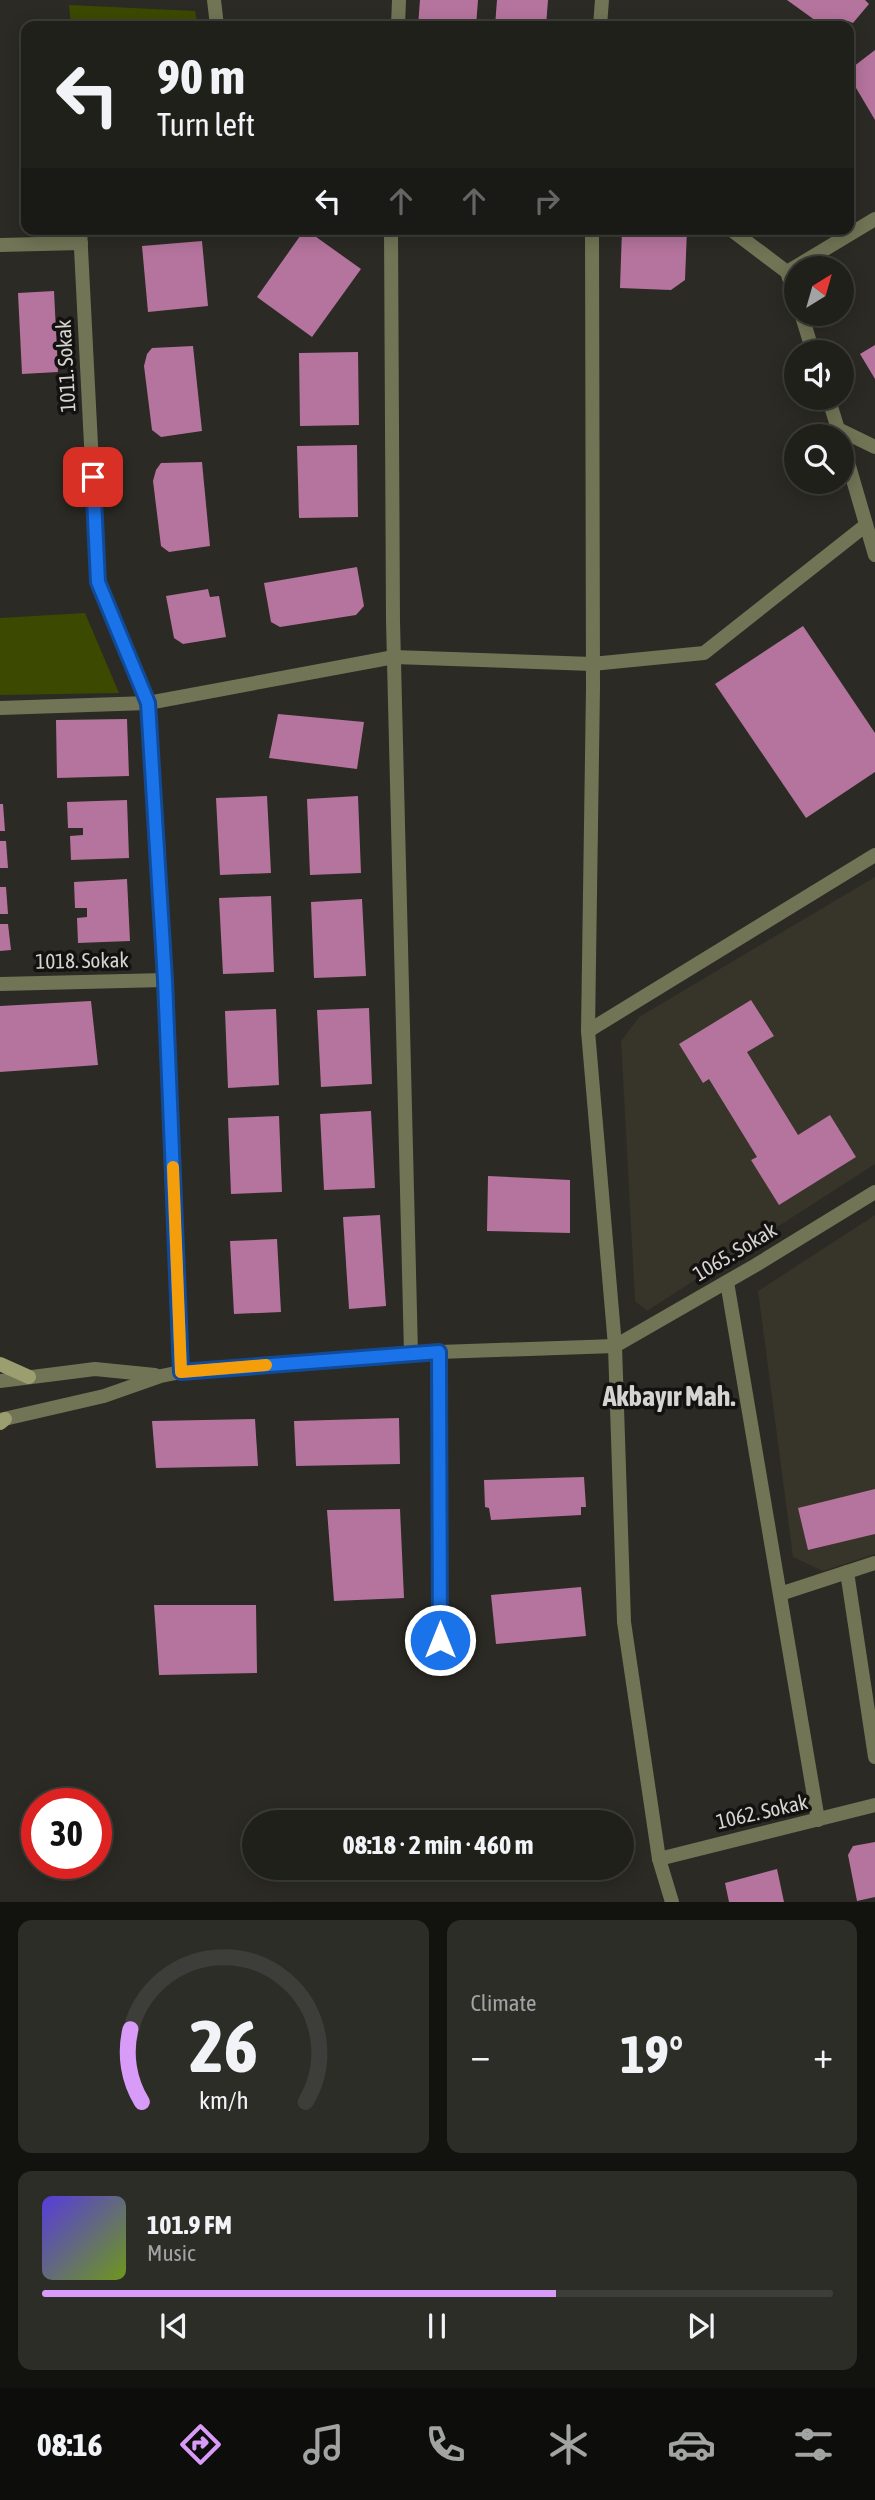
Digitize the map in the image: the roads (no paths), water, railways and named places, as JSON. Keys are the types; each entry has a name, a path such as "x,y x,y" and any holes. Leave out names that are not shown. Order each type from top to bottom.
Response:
{"main road":[{"path":"0,1364 29,1377"}],"street":[{"path":"214,0 216,21"},
{"path":"398,21 399,0"},
{"path":"600,21 602,0"},
{"path":"854,232 875,219"},
{"path":"391,235 394,657 411,1353"},
{"path":"592,235 592,664 588,1031 615,1346 624,1622 659,1859 672,1902"},
{"path":"738,235 784,269"},
{"path":"814,256 849,235"},
{"path":"0,245 81,236"},
{"name":"1011. Sokak","path":"81,236 98,582 148,703 165,980 181,1372"},
{"path":"854,440 875,447"},
{"path":"854,484 875,555"},
{"path":"0,708 148,703 394,657 592,664 704,653 866,525"},
{"path":"588,1031 875,855"},
{"name":"1018. Sokak","path":"0,984 165,980"},
{"name":"1065. Sokak","path":"615,1346 875,1192"},
{"path":"727,1282 818,1821"},
{"path":"2,1420 104,1396 160,1376 181,1372 411,1353 615,1346"},
{"path":"439,1352 440,1666"},
{"path":"0,1381 95,1369 160,1376"},
{"path":"780,1594 875,1563"},
{"path":"847,1572 875,1757"},
{"name":"1062. Sokak","path":"659,1859 875,1805"}],"district":[{"name":"Akbayır Mah.","path":"669,1396"}]}
